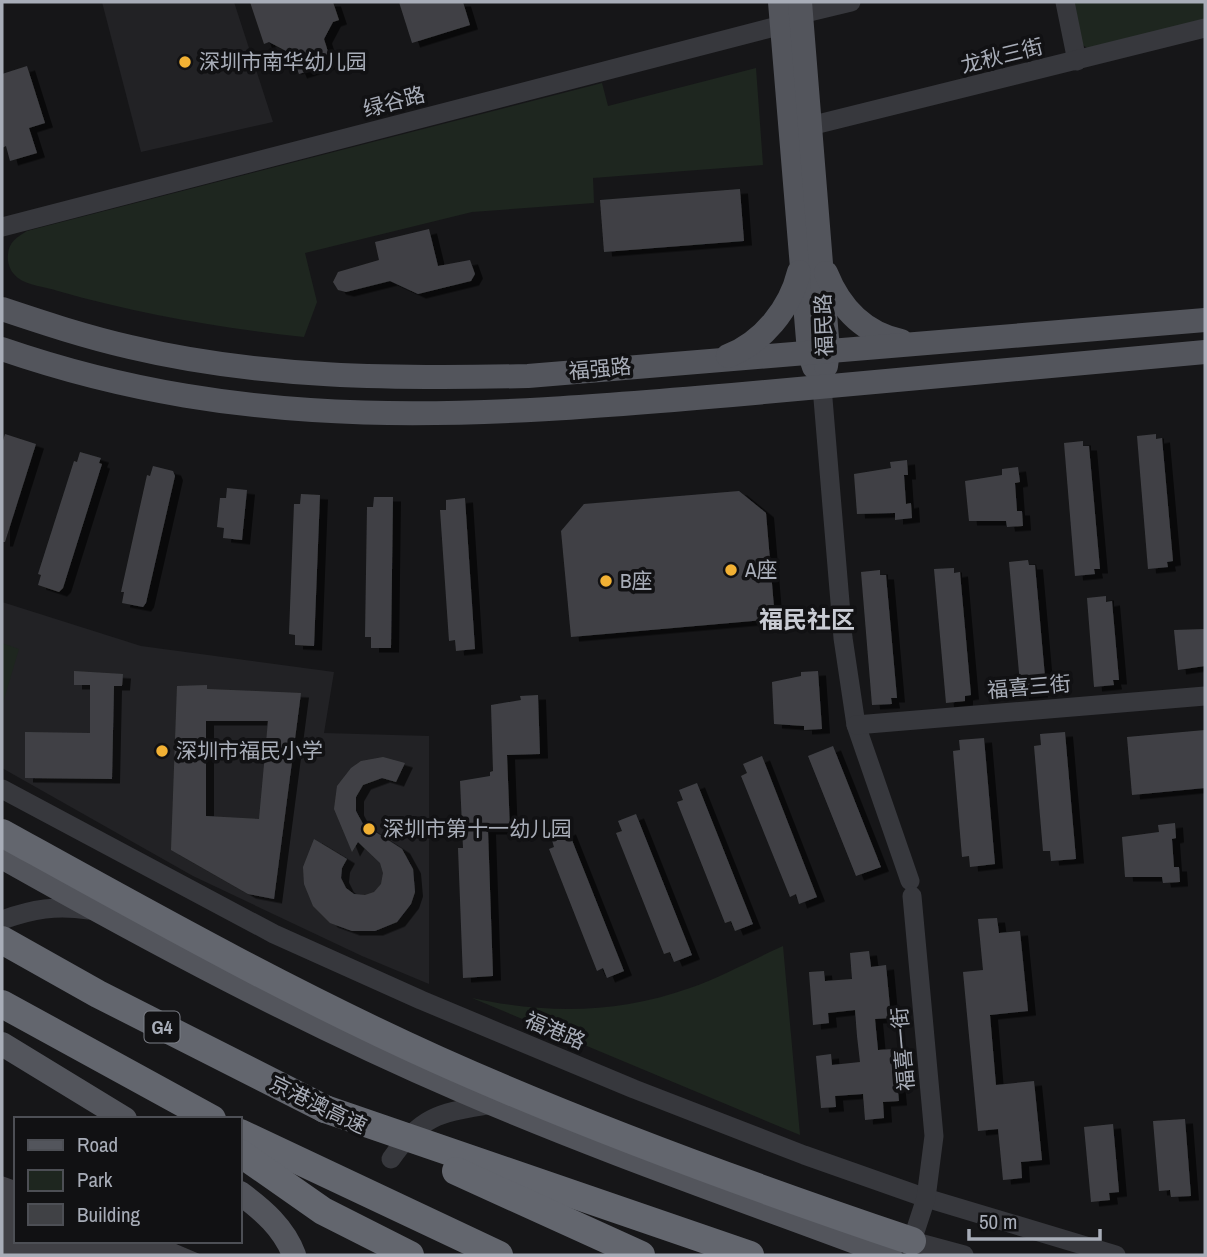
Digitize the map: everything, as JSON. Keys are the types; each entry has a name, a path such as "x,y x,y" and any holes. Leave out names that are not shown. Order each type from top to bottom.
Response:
{"highway":[{"path":"2,833 191,936 436,1059 901,1248"},
{"name":"京港澳高速","path":"2,940 154,1023 325,1109 533,1208 642,1255"},
{"path":"2,1004 208,1117"},
{"path":"168,1097 193,1117"},
{"path":"325,1109 750,1255"},
{"path":"242,1134 499,1255"},
{"path":"242,1154 323,1211 410,1255"}],"main road":[{"name":"福民路","path":"791,10 810,126 811,260"},
{"name":"福民路","path":"791,10 822,387"},
{"path":"718,359 740,351 762,335 777,318 811,260 853,317 870,331 916,344"},
{"name":"福强路","path":"2,309 130,347 218,363 372,377 528,376 1205,320"},
{"name":"福强路","path":"2,349 71,371 166,394 230,404 325,413 477,414 822,387 1205,352"},
{"path":"2,857 100,912 383,1055 494,1104 580,1140 901,1248"},
{"path":"2,1045 122,1117"},
{"path":"242,1195 270,1217 283,1233 294,1255"}],"street":[{"name":"绿谷路","path":"2,235 10,225 791,10 850,2"},
{"path":"1065,2 1077,61"},
{"name":"龙秋三街","path":"810,126 1205,28"},
{"name":"福喜一街","path":"822,387 843,638 856,725 911,889 934,1136 926,1198 901,1248"},
{"name":"福喜三街","path":"856,725 1205,696"},
{"name":"福港路","path":"2,789 274,934 421,1000 804,1156 926,1198 1116,1255"},
{"path":"2,920 37,908 60,905 100,912"},
{"path":"391,1159 419,1124 456,1111 494,1104"},
{"path":"901,1248 964,1255"}],"shaded area":[{"name":"深圳市南华幼儿园","path":"102,2 234,2 273,122 141,152"},
{"name":"深圳市福民小学","path":"2,602 141,646 334,672 324,733 429,736 429,984 362,956 193,876 2,768"}],"green space":[{"path":"1069,2 1205,2 1205,21 1092,51 1078,42"},
{"path":"756,68 763,165 593,178 594,203 472,212 305,253 317,302 304,337 119,307 26,282 15,276 9,264 10,246 27,231 602,83 608,106"},
{"path":"2,643 19,649 2,706"},
{"path":"783,946 800,1135 472,998 554,1009 636,1003 702,984"}],"building":[{"path":"250,2 333,2 339,20 333,22 324,39 330,58 326,60 327,65 299,74 297,69 293,70 286,51 269,42 264,44"},
{"path":"399,2 463,2 470,25 412,43"},
{"path":"27,66 45,123 29,128 37,153 10,161 6,146 2,148 2,74"},
{"path":"740,189 744,241 604,252 600,200"},
{"path":"429,229 438,266 470,260 475,274 471,281 418,294 390,281 346,292 338,290 333,282 338,272 379,260 375,242"},
{"path":"5,434 36,444 5,542 2,542 2,444"},
{"path":"1156,434 1156,439 1162,438 1173,561 1167,562 1168,567 1148,569 1137,436"},
{"path":"1083,441 1083,446 1089,446 1100,569 1094,569 1095,574 1075,576 1064,443"},
{"path":"80,452 101,458 99,463 102,464 63,588 59,592 38,585 41,575 38,574 74,461 77,462"},
{"path":"907,460 908,475 904,475 906,504 911,503 912,518 895,520 895,513 857,514 854,474 891,468 890,462"},
{"path":"153,466 173,471 175,476 143,607 122,603 124,592 121,592 147,475 150,476"},
{"path":"1018,467 1020,482 1015,483 1017,511 1022,511 1023,526 1007,527 1006,521 969,521 965,481 1002,475 1002,469"},
{"path":"227,488 247,490 242,540 223,538 224,528 217,527 220,498 226,498"},
{"path":"739,491 766,513 775,619 571,637 561,531 584,504"},
{"path":"301,494 320,495 314,646 295,645 295,635 289,634 294,504 300,504"},
{"path":"374,497 393,497 391,648 371,648 371,637 365,637 367,507 373,507"},
{"path":"465,498 475,649 456,651 455,640 449,641 440,510 446,510 446,500"},
{"path":"1028,560 1029,565 1035,565 1046,688 1040,688 1040,693 1021,695 1009,562"},
{"path":"954,568 954,573 960,572 971,695 965,696 965,701 946,703 934,569"},
{"path":"880,570 880,575 886,575 897,698 891,698 892,704 872,705 861,572"},
{"path":"1106,596 1106,602 1112,601 1119,680 1113,680 1114,685 1094,687 1087,598"},
{"path":"1205,629 1205,666 1178,670 1174,630"},
{"path":"74,671 123,674 122,686 114,686 112,779 25,778 25,732 90,733 90,685 74,685"},
{"path":"818,671 822,729 804,730 804,726 774,724 772,682 801,676 801,672"},
{"path":"207,685 207,689 301,693 274,899 248,894 171,850 177,686","holes":["206,721 268,721 259,819 206,816"]},
{"path":"538,695 540,754 507,755 510,830 488,830 493,976 463,978 458,848 463,848 460,781 490,776 493,771 491,705 521,700 520,696"},
{"path":"1205,730 1205,788 1132,795 1127,737"},
{"path":"1065,732 1076,859 1051,861 1050,851 1043,851 1034,746 1041,745 1040,734"},
{"path":"984,738 995,864 970,867 969,856 962,857 953,751 960,750 959,740"},
{"path":"833,746 881,867 856,876 808,756"},
{"path":"762,756 817,897 799,904 796,894 790,897 741,776 747,773 743,764"},
{"path":"383,757 405,763 396,782 382,778 363,785 356,797 356,811 363,824 402,849 413,869 415,892 411,904 397,922 375,931 352,931 330,923 313,906 304,884 303,867 314,839 347,859 341,878 346,888 354,894 374,892 381,884 383,873 380,863 358,842 352,852 334,809 337,786 351,768 361,761"},
{"path":"697,783 753,924 735,931 731,921 725,923 677,802 683,800 679,790"},
{"path":"636,814 692,955 674,962 670,952 664,954 616,833 622,831 618,821"},
{"path":"1175,823 1176,838 1172,839 1174,867 1179,867 1180,882 1163,883 1162,877 1125,877 1122,837 1159,832 1158,825"},
{"path":"568,830 624,971 607,978 603,968 597,971 549,849 554,847 551,837"},
{"path":"997,918 999,933 1020,931 1028,1011 990,1015 996,1085 1034,1081 1042,1160 1021,1162 1022,1178 1003,1180 998,1129 978,1131 963,972 983,970 978,919"},
{"path":"869,951 871,967 886,965 891,1018 875,1019 878,1050 894,1049 899,1101 883,1102 884,1118 865,1120 863,1094 835,1096 836,1107 821,1108 816,1056 831,1054 832,1065 860,1062 855,1010 828,1013 829,1023 813,1025 809,972 824,971 825,981 852,979 850,953"},
{"path":"1185,1119 1191,1196 1171,1197 1170,1190 1159,1191 1153,1121"},
{"path":"1113,1124 1119,1192 1109,1193 1110,1200 1091,1202 1084,1127"},
{"path":"2,1176 14,1180 14,1243 174,1243 202,1255 2,1255"}],"place":[{"name":"深圳市南华幼儿园","path":"185,62"},
{"name":"A座","path":"731,570"},
{"name":"B座","path":"606,581"},
{"name":"深圳市福民小学","path":"162,751"},
{"name":"深圳市第十一幼儿园","path":"369,829"}],"district":[{"name":"福民社区","path":"807,620"}]}
